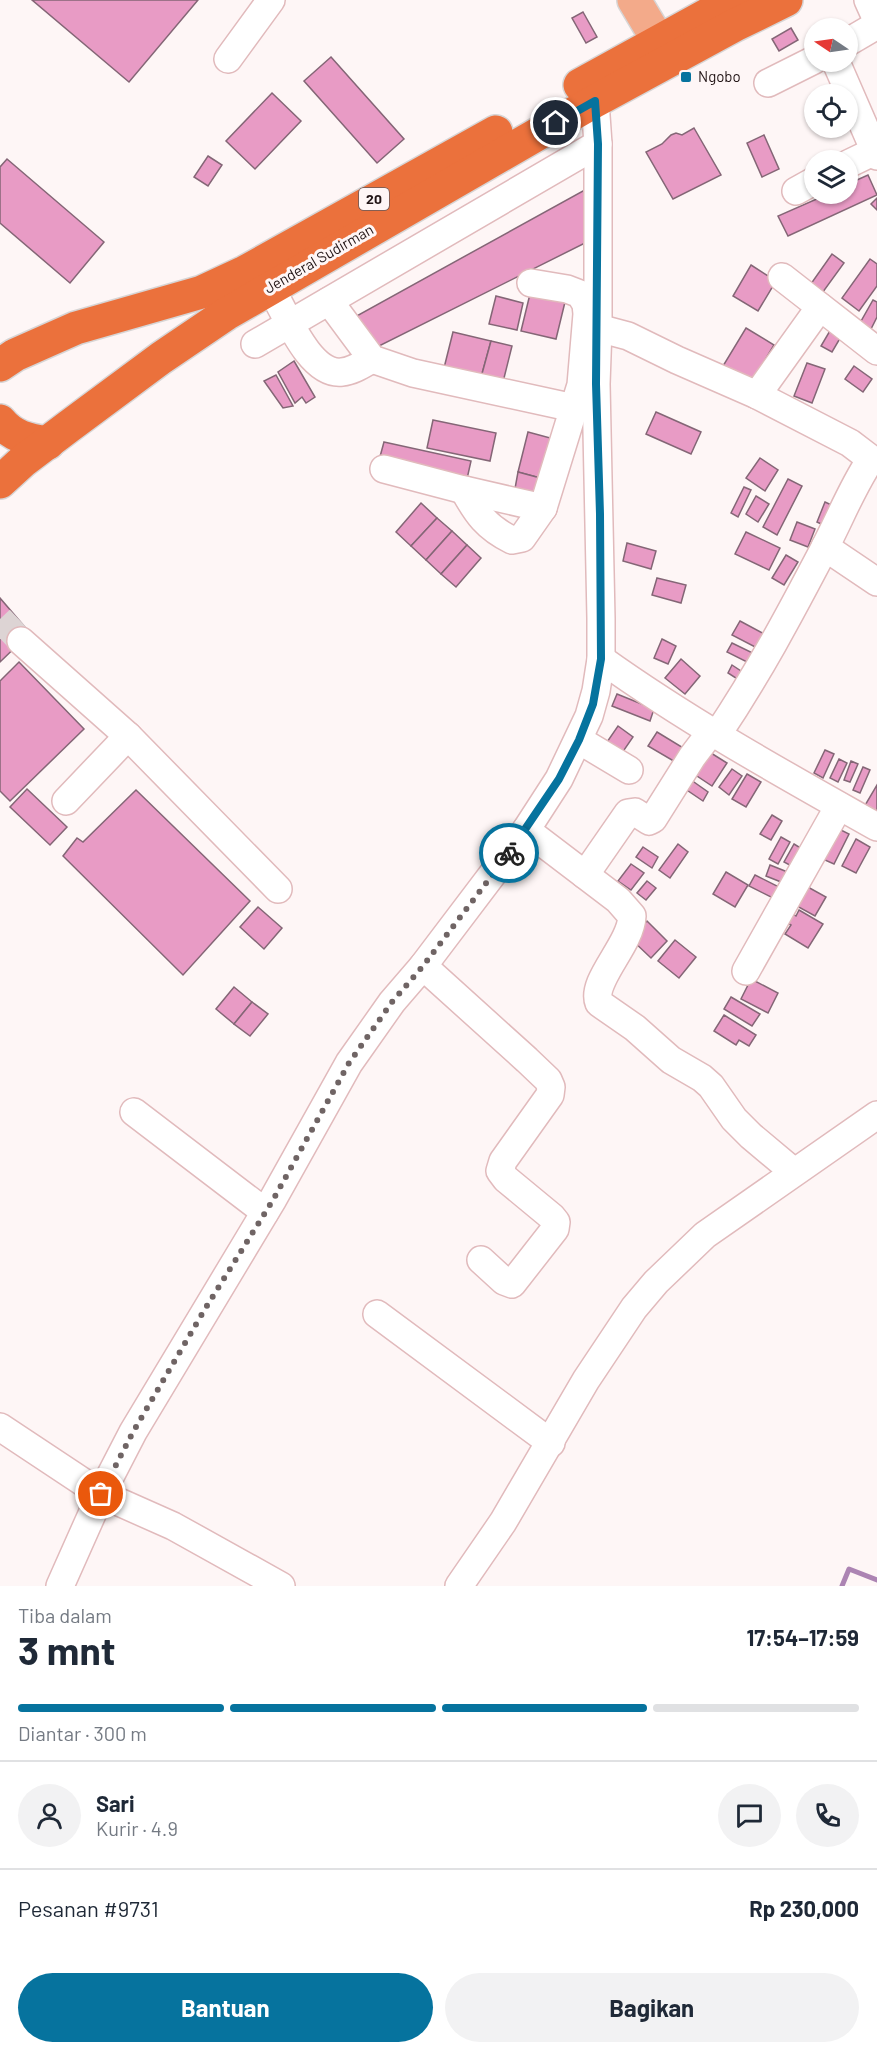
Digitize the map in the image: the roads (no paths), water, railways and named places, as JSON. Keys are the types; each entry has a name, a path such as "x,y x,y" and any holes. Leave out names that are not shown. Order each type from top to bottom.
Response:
{"highway":[{"name":"Jenderal Sudirman","path":"5,367 76,328 202,292 245,272 658,40 734,0"},
{"name":"Jenderal Sudirman","path":"0,482 23,461 207,326 270,287 595,101 786,0"},
{"path":"0,421 11,433 25,439 48,443"}],"main road":[{"path":"634,0 658,40"}],"street":[{"path":"228,59 271,0"},
{"path":"868,0 877,20"},
{"path":"858,36 877,25"},
{"path":"768,83 804,65"},
{"path":"843,72 868,108 876,153 858,160"},
{"path":"60,1586 101,1494 133,1432 165,1375 266,1212 349,1063 392,1002 423,966 526,830 559,779 589,716 601,659 596,384 598,144 595,101"},
{"path":"556,123 565,164"},
{"path":"255,344 598,144"},
{"path":"782,277 877,351"},
{"path":"464,490 476,512 490,528 512,540 522,538 543,508 581,385 585,352 586,304 580,294 531,283"},
{"path":"270,287 291,322 300,343 325,369 341,372 356,368 372,359"},
{"path":"329,301 372,359 413,373 574,408"},
{"path":"757,395 820,307"},
{"path":"585,876 628,813 635,812 649,821 653,819 692,757 714,734 758,672 843,509 874,456 757,395 628,336 598,328"},
{"path":"384,468 464,490 543,508"},
{"path":"825,547 877,582"},
{"path":"21,641 128,736 278,889"},
{"path":"601,659 642,689 714,734 877,827"},
{"path":"66,801 128,736"},
{"path":"579,740 629,770"},
{"path":"746,971 839,806"},
{"path":"526,830 618,900 632,916 627,938 597,990 599,1002 635,1028 671,1060 702,1078 711,1086 734,1119 794,1172"},
{"path":"423,966 527,1060 550,1083 551,1087 550,1095 503,1161 500,1171 506,1179 552,1217 556,1222 555,1229 512,1284 504,1281 481,1260"},
{"path":"134,1112 266,1212"},
{"path":"459,1586 503,1522 586,1380 634,1308 656,1282 705,1235 877,1115"},
{"path":"377,1314 551,1443"},
{"path":"0,1427 101,1494 173,1526 235,1575 281,1586"}],"waterway":[{"path":"842,1586 849,1569 877,1580"}],"tunnel":[{"path":"0,619 21,641"}],"place":[{"name":"Ngobo","path":"686,77"}]}
